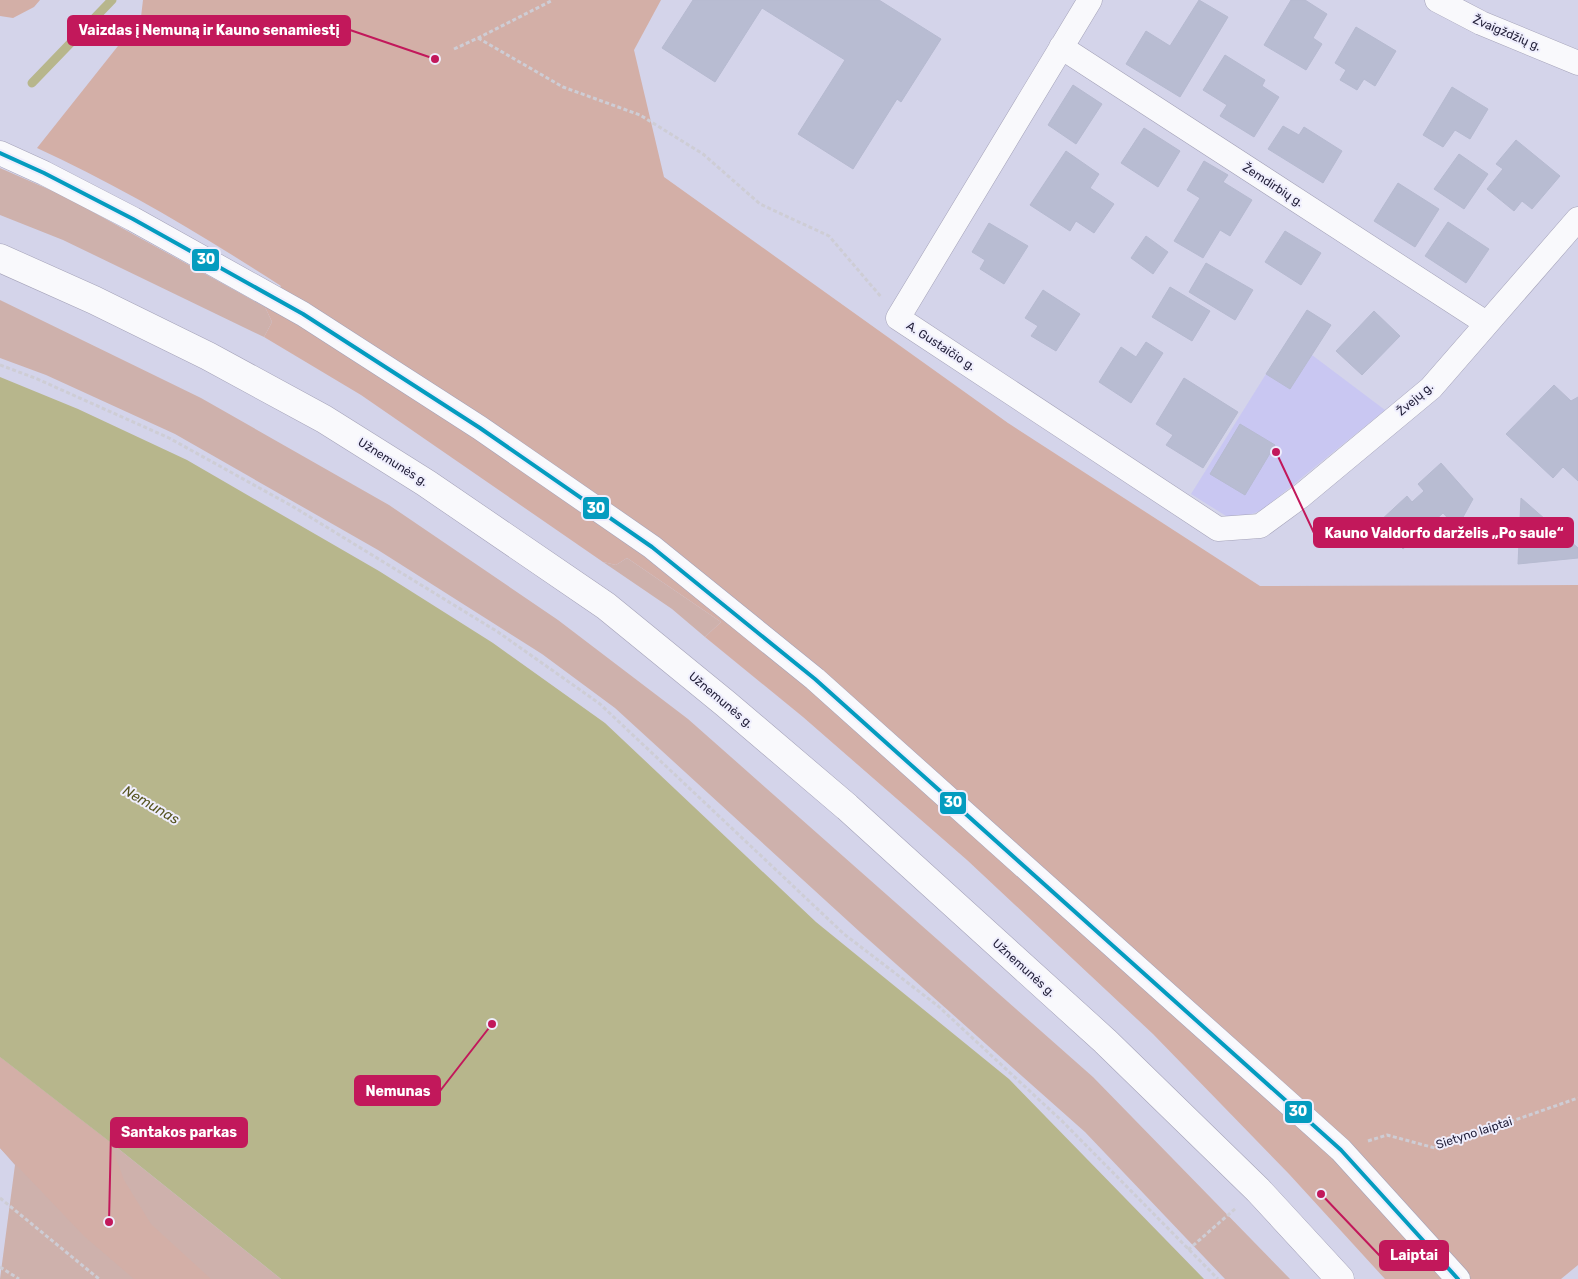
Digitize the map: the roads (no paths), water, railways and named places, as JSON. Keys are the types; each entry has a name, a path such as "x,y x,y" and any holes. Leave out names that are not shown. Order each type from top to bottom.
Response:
{"main road":[{"name":"Užnemunės g.","path":"0,258 94,300 208,356 324,419 426,483 606,606 726,704 847,807 1105,1041 1258,1190 1340,1279"}],"street":[{"name":"A. Gustaičio g.","path":"1090,0 898,318 1218,529"},
{"name":"Žvaigždžių g.","path":"1438,0 1480,23 1578,63"},
{"name":"Žemdirbių g.","path":"1061,47 1486,323"},
{"path":"0,153 44,173 133,219 303,314 480,428 652,547 814,679 1341,1150 1458,1279"},
{"name":"Žvejų g.","path":"1218,529 1260,526 1300,496 1430,388 1578,219"}],"water":[{"path":"0,377 78,409 187,460 379,571 493,643 605,723 816,922 1009,1079 1204,1279 281,1279 0,1057"}],"waterway":[{"path":"32,83 112,0"}],"place":[{"name":"Vaizdas į Nemuną ir Kauno senamiestį","path":"435,59"},
{"name":"Kauno Valdorfo darželis „Po saule“","path":"1276,452"},
{"name":"Nemunas","path":"492,1024"},
{"name":"Laiptai","path":"1321,1194"},
{"name":"Santakos parkas","path":"109,1222"}]}
